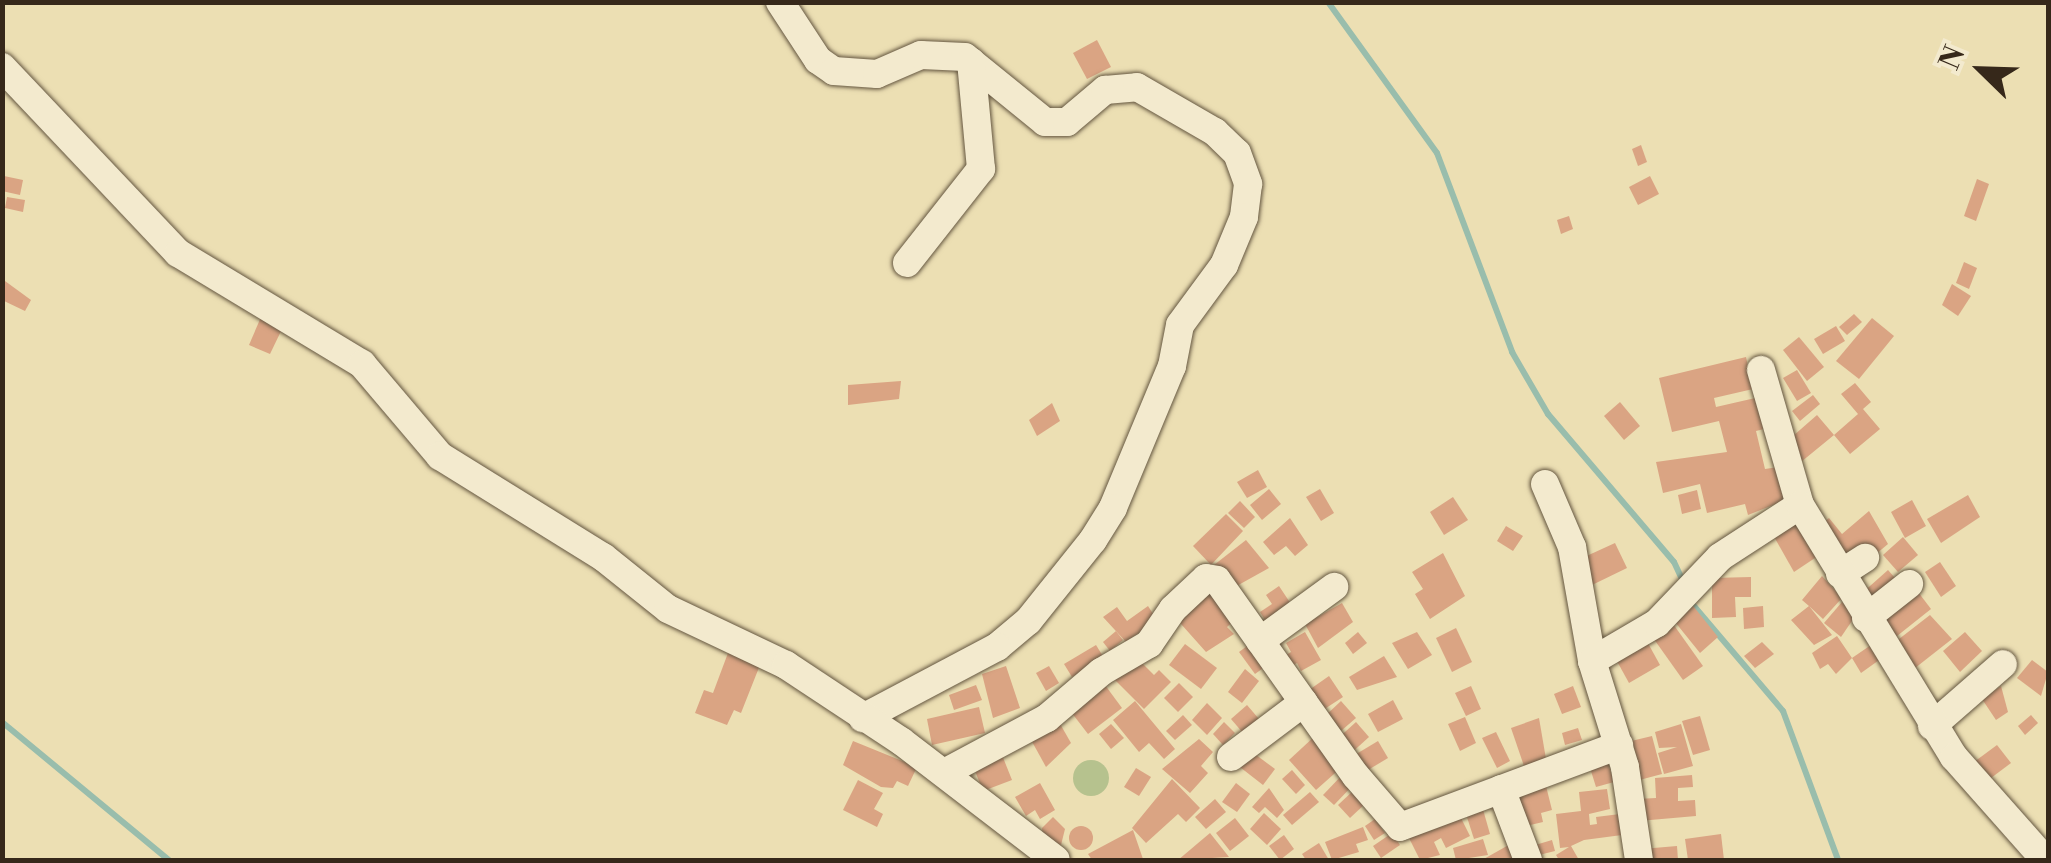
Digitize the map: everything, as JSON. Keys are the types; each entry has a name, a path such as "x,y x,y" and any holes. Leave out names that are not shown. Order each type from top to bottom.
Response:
{"street":[{"path":"780,2 818,60 834,71 877,74 921,55 979,67 1045,122 1067,122 1105,90 1119,86 1137,88 1184,113 1237,153 1248,184 1244,217 1224,265 1180,325 1172,366 1114,508 1093,540 1028,621 998,647 863,718"},
{"path":"906,262 981,168 974,100 979,67"},
{"path":"2,68 178,253 362,364 415,431 477,483 573,537 668,609 786,665 944,774 1056,860"},
{"path":"1760,370 1800,505 1840,574 1932,726 1979,789 2045,860"},
{"path":"1545,484 1572,547 1592,661 1619,745 1639,860"},
{"path":"1592,661 1657,623 1720,557 1800,505"},
{"path":"1840,574 1865,558"},
{"path":"944,774 1047,718 1101,672 1148,644 1172,609 1206,578 1217,580 1400,827 1619,745"},
{"path":"1866,618 1909,584"},
{"path":"1260,641 1334,587"},
{"path":"1932,726 2003,664"},
{"path":"1231,758 1304,702"},
{"path":"1501,789 1528,860"}],"green space":[{"path":"1091,760 1104,765 1109,778 1104,791 1091,796 1078,791 1073,778 1078,765"}],"building":[{"path":"1097,40 1111,67 1087,79 1073,53"},
{"path":"1641,145 1647,162 1638,166 1632,149"},
{"path":"4,176 23,180 20,195 2,191"},
{"path":"1650,176 1659,194 1638,205 1629,187"},
{"path":"1977,179 1989,184 1976,221 1964,216"},
{"path":"7,197 25,200 23,212 5,208"},
{"path":"1569,216 1573,229 1561,234 1557,220"},
{"path":"1964,262 1977,268 1969,289 1956,283"},
{"path":"5,281 31,300 25,311 2,300"},
{"path":"1952,284 1971,296 1958,316 1942,305"},
{"path":"1854,314 1862,322 1847,335 1839,327"},
{"path":"261,317 283,327 270,354 249,345"},
{"path":"1872,318 1894,336 1859,379 1836,361"},
{"path":"1836,326 1845,341 1823,354 1814,339"},
{"path":"1799,337 1824,367 1807,381 1783,350"},
{"path":"1746,357 1753,389 1714,398 1716,407 1764,396 1772,427 1756,431 1765,469 1785,466 1791,498 1748,515 1745,504 1707,513 1700,484 1663,493 1656,462 1727,452 1719,421 1672,432 1659,378"},
{"path":"1797,370 1811,393 1797,401 1783,378"},
{"path":"901,381 899,399 848,405 848,385"},
{"path":"1855,383 1871,402 1863,409 1880,429 1850,454 1834,435 1858,414 1841,394"},
{"path":"1813,395 1820,404 1800,421 1792,411"},
{"path":"1620,402 1640,426 1624,440 1604,416"},
{"path":"1052,403 1060,421 1037,436 1029,420"},
{"path":"1817,415 1834,435 1801,462 1785,443"},
{"path":"1258,470 1267,487 1247,498 1237,482"},
{"path":"1269,489 1281,504 1262,520 1250,505"},
{"path":"1320,489 1334,513 1321,521 1306,497"},
{"path":"1697,490 1701,509 1682,514 1678,495"},
{"path":"1968,495 1980,517 1941,543 1927,519"},
{"path":"1453,497 1468,520 1444,535 1430,512"},
{"path":"1912,500 1926,526 1905,538 1891,512"},
{"path":"1240,501 1255,517 1244,528 1228,513"},
{"path":"1869,511 1888,544 1870,559 1839,553 1818,527 1829,518 1842,534"},
{"path":"1793,512 1821,554 1794,572 1769,528"},
{"path":"1226,514 1243,531 1211,565 1193,546"},
{"path":"1290,518 1308,545 1295,556 1286,546 1274,555 1263,542"},
{"path":"1506,526 1523,536 1513,551 1497,541"},
{"path":"1903,537 1918,555 1898,572 1883,555"},
{"path":"1246,540 1269,568 1233,588 1214,565"},
{"path":"1615,543 1627,568 1592,585 1580,559"},
{"path":"1443,553 1465,596 1430,619 1415,594 1423,589 1412,572"},
{"path":"1940,562 1956,586 1941,597 1925,572"},
{"path":"1888,570 1902,586 1876,610 1861,594"},
{"path":"1822,576 1842,598 1823,619 1802,600"},
{"path":"1751,577 1751,597 1735,597 1736,617 1712,618 1712,578"},
{"path":"1210,581 1237,618 1227,627 1234,634 1206,652 1173,615"},
{"path":"1912,584 1931,609 1892,640 1873,615"},
{"path":"1279,586 1297,613 1272,631 1260,612 1272,604 1266,595"},
{"path":"1690,602 1718,637 1700,653 1671,617"},
{"path":"1842,602 1856,615 1841,637 1824,623"},
{"path":"1342,603 1353,622 1318,648 1305,624"},
{"path":"1148,606 1157,620 1126,642 1103,617 1117,607 1127,621"},
{"path":"1763,606 1764,627 1744,629 1743,608"},
{"path":"1809,606 1832,635 1814,645 1791,620"},
{"path":"1930,615 1952,639 1910,672 1890,646"},
{"path":"1671,621 1703,666 1683,680 1651,635"},
{"path":"1456,628 1472,662 1452,672 1436,638"},
{"path":"1116,631 1123,640 1110,651 1103,642"},
{"path":"1305,632 1321,660 1301,671 1297,663 1287,669 1281,658 1291,652 1286,643"},
{"path":"1358,632 1367,643 1353,654 1345,643"},
{"path":"1417,632 1432,655 1408,669 1392,643"},
{"path":"1965,632 1982,651 1960,672 1943,651"},
{"path":"1644,636 1660,665 1629,683 1613,654"},
{"path":"1837,636 1852,658 1836,674 1828,664 1820,669 1812,653"},
{"path":"1254,641 1270,663 1255,674 1239,652"},
{"path":"1762,642 1774,654 1755,668 1744,656"},
{"path":"1185,644 1217,668 1201,689 1169,665"},
{"path":"1096,645 1104,658 1072,677 1064,664"},
{"path":"1871,645 1882,658 1861,673 1852,658"},
{"path":"728,653 760,665 741,713 734,710 727,725 695,713 704,690 713,693"},
{"path":"1384,656 1397,677 1357,690 1349,677"},
{"path":"1125,660 1134,669 1142,663 1154,675 1159,670 1171,682 1144,709 1110,675"},
{"path":"2032,660 2048,672 2041,696 2017,678"},
{"path":"1006,666 1020,708 993,718 982,674"},
{"path":"1049,666 1059,683 1046,691 1036,673"},
{"path":"1245,669 1259,681 1242,703 1228,692"},
{"path":"1329,676 1343,697 1323,710 1309,690"},
{"path":"1102,681 1122,708 1088,734 1068,708"},
{"path":"1179,683 1193,697 1178,712 1164,698"},
{"path":"976,685 982,700 954,710 949,695"},
{"path":"1471,686 1481,709 1466,716 1455,693"},
{"path":"1573,686 1581,707 1562,714 1554,694"},
{"path":"2001,686 2008,712 1996,720 1982,699"},
{"path":"1393,700 1403,719 1378,732 1368,714"},
{"path":"1135,701 1175,749 1164,759 1149,743 1139,752 1113,720"},
{"path":"1341,701 1356,718 1334,737 1324,717"},
{"path":"1207,703 1222,718 1207,735 1192,720"},
{"path":"1247,705 1259,719 1243,733 1231,719"},
{"path":"979,707 985,733 932,745 927,719"},
{"path":"1183,715 1192,725 1175,740 1166,731"},
{"path":"2031,715 2038,723 2025,735 2018,726"},
{"path":"1700,716 1710,750 1693,755 1682,721"},
{"path":"1465,717 1476,743 1460,751 1448,724"},
{"path":"1539,718 1546,759 1524,766 1511,728"},
{"path":"1059,722 1071,743 1046,767 1030,738"},
{"path":"1224,722 1235,733 1223,745 1213,734"},
{"path":"1356,722 1369,737 1348,756 1335,741"},
{"path":"1111,724 1124,738 1111,749 1099,734"},
{"path":"1681,724 1693,766 1664,774 1658,753 1677,747 1659,748 1655,732"},
{"path":"1578,728 1582,740 1565,745 1562,733"},
{"path":"1496,732 1510,761 1497,768 1482,738"},
{"path":"1316,735 1343,766 1316,790 1289,760"},
{"path":"1652,736 1662,774 1632,782 1623,743"},
{"path":"1199,739 1213,752 1201,766 1208,773 1190,793 1162,769"},
{"path":"853,741 917,767 908,786 897,781 893,788 881,787 843,765"},
{"path":"1378,741 1388,758 1358,776 1348,759"},
{"path":"998,745 1012,780 983,791 973,766"},
{"path":"1997,745 2011,763 1987,781 1974,762"},
{"path":"1248,749 1275,769 1263,785 1236,764"},
{"path":"1605,753 1614,782 1596,787 1587,758"},
{"path":"1136,768 1151,777 1139,796 1124,787"},
{"path":"1292,770 1305,785 1296,794 1282,779"},
{"path":"1345,772 1356,782 1334,805 1323,795"},
{"path":"1692,775 1693,787 1678,788 1678,801 1695,800 1696,816 1639,821 1637,799 1656,798 1655,778"},
{"path":"1544,778 1552,810 1541,813 1543,822 1518,828 1508,787"},
{"path":"1172,779 1200,808 1186,822 1178,814 1146,843 1132,828"},
{"path":"858,780 883,793 874,809 883,814 877,827 843,810"},
{"path":"1040,783 1055,810 1040,819 1035,810 1026,816 1015,797"},
{"path":"1236,783 1250,794 1237,812 1222,802"},
{"path":"1269,788 1284,810 1277,818 1265,807 1259,813 1252,807"},
{"path":"1607,789 1610,809 1589,814 1590,825 1597,824 1596,817 1620,814 1622,835 1584,840 1571,846 1579,860 1559,860 1556,855 1569,847 1560,848 1556,814 1581,811 1579,792"},
{"path":"1354,790 1366,803 1350,818 1338,805"},
{"path":"1310,792 1319,802 1292,825 1283,815"},
{"path":"1215,799 1226,812 1206,829 1195,817"},
{"path":"1482,806 1490,834 1474,839 1465,811"},
{"path":"1456,808 1470,836 1446,848 1441,838 1434,842 1440,855 1420,860 1407,834"},
{"path":"1264,813 1281,829 1267,845 1250,829"},
{"path":"1053,817 1065,829 1061,845 1043,837 1042,828"},
{"path":"1235,818 1249,836 1230,851 1216,833"},
{"path":"1375,819 1385,833 1374,840 1365,826"},
{"path":"1081,826 1090,829 1090,847 1081,850 1072,847 1069,838 1072,829"},
{"path":"1363,827 1368,840 1356,844 1359,852 1332,860 1325,842"},
{"path":"1133,830 1143,859 1092,860 1088,854"},
{"path":"1210,833 1229,857 1178,860"},
{"path":"1392,833 1400,845 1381,858 1373,846"},
{"path":"1721,834 1724,860 1688,860 1685,839"},
{"path":"1284,835 1294,849 1280,860 1269,846"},
{"path":"1483,839 1488,855 1456,860 1453,848"},
{"path":"1552,840 1555,851 1535,856 1532,846"},
{"path":"1514,842 1524,860 1482,860"},
{"path":"1319,843 1329,860 1306,860 1302,854"},
{"path":"1677,846 1678,860 1643,860 1642,849"}],"waterway":[{"path":"1328,2 1437,153 1512,352 1548,414 1674,562 1684,583"},
{"path":"1688,599 1783,711 1838,860"},
{"path":"2,722 169,860"}]}
